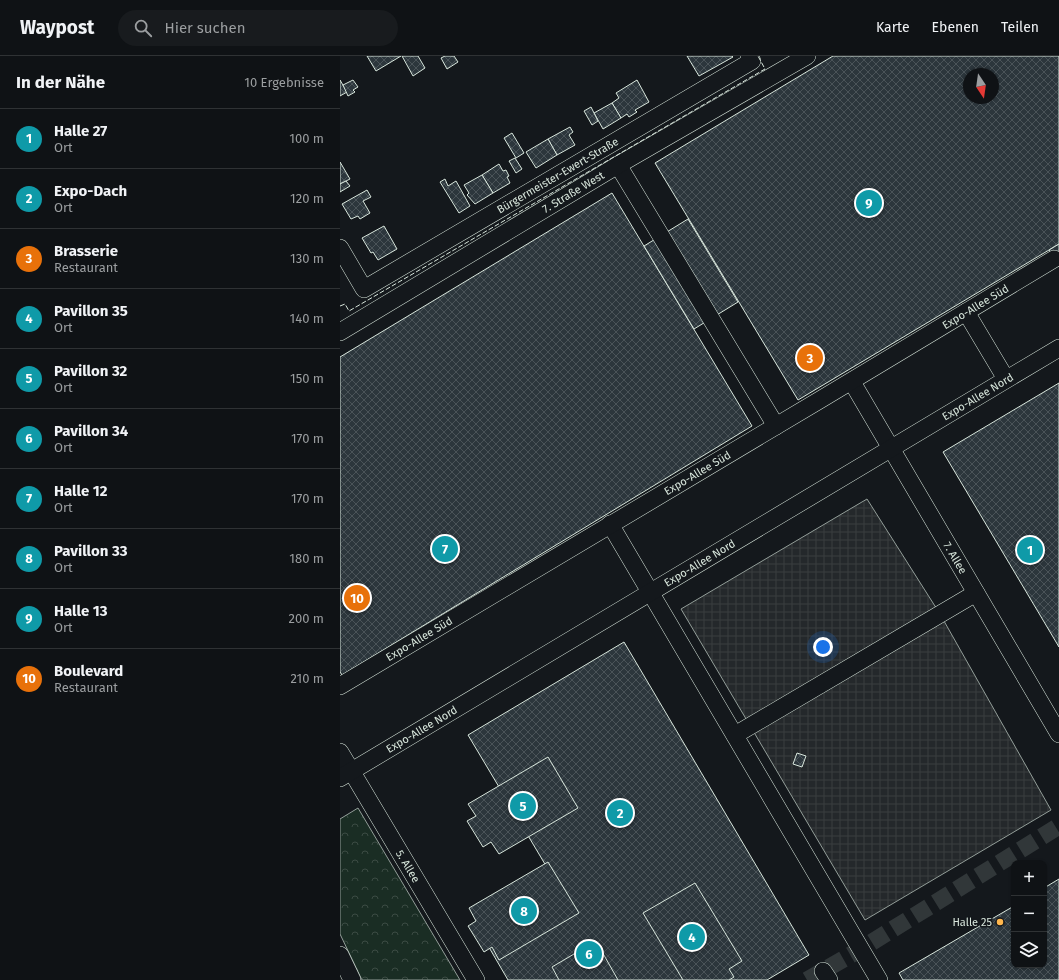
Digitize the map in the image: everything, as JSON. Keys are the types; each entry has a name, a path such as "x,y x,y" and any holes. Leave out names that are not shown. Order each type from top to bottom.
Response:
{"street":[{"name":"7. Straße West","path":"340,332 618,165 807,56"},
{"name":"Bürgermeister-Ewert-Straße","path":"340,248 364,289 750,59"},
{"path":"618,165 776,426"},
{"name":"Expo-Allee Süd","path":"340,686 610,524 852,382 1054,259"},
{"path":"966,312 1006,379"},
{"name":"Expo-Allee Nord","path":"346,775 1059,348"},
{"name":"7. Allee","path":"852,382 1059,734"},
{"path":"610,524 879,980"},
{"path":"735,735 976,593"},
{"name":"5. Allee","path":"340,752 346,775 476,980"},
{"path":"340,955 352,980"}],"green space":[{"path":"358,808 460,980 362,980 340,934 340,819"}],"shaded area":[{"path":"867,499 940,614 1051,810 865,920 681,609"}],"building":[{"path":"367,56 401,56 376,71"},
{"path":"402,56 418,56 425,68 413,76"},
{"path":"445,56 454,56 458,62 447,69 441,58"},
{"path":"687,56 732,56 733,57 699,76"},
{"path":"833,56 1059,56 1059,244 798,400 655,163"},
{"path":"340,80 347,92 340,96"},
{"path":"353,80 358,87 353,90 355,92 348,96 343,85"},
{"path":"637,80 649,102 635,110 637,112 629,117 627,114 621,118 612,103 619,98 616,93"},
{"path":"612,103 621,118 603,129 594,113"},
{"path":"591,107 598,121 592,125 584,111"},
{"path":"570,127 573,132 569,135 575,145 557,155 548,139"},
{"path":"512,133 524,153 516,158 504,138"},
{"path":"548,139 557,155 536,168 526,152"},
{"path":"515,158 522,169 516,173 509,161"},
{"path":"340,162 350,179 340,184"},
{"path":"499,164 503,171 506,170 510,183 493,193 482,175"},
{"path":"482,175 493,193 475,204 467,195 469,193 464,185"},
{"path":"445,179 448,186 456,181 470,206 459,213 440,182"},
{"path":"346,181 350,186 340,192 340,184"},
{"path":"367,190 371,197 363,201 370,213 360,219 358,216 351,219 342,204"},
{"path":"612,193 752,426 342,675 340,672 340,357"},
{"path":"688,219 738,302 694,329 644,246"},
{"path":"384,226 397,249 378,260 373,252 371,253 362,238"},
{"path":"1059,244 1059,267 1049,250"},
{"path":"1059,383 1059,647 943,452"},
{"path":"624,642 809,955 767,980 508,980 483,937 561,891 468,735"},
{"path":"797,753 806,756 802,767 793,764"},
{"path":"548,757 578,808 499,854 491,842 483,847 467,821 476,816 468,804"},
{"path":"548,862 579,913 499,960 492,947 484,952 468,926 476,921 469,908"},
{"name":"Halle 25","path":"1059,879 1059,980 903,980 899,973 1011,908 1011,968 1047,968 1047,886"},
{"path":"695,883 742,961 729,969 734,977 729,980 683,980 643,913"},
{"path":"596,941 618,980 559,980 552,967"}],"tunnel":[{"path":"807,980 861,949 1059,826"}],"fence":[{"path":"340,306 345,304 349,311 765,69 758,56"}],"place":[{"name":"Halle 13","path":"869,203"},
{"name":"Brasserie","path":"810,358"},
{"name":"Halle 12","path":"445,549"},
{"name":"Halle 27","path":"1030,550"},
{"name":"Boulevard","path":"357,598"},
{"name":"Pavillon 32","path":"523,806"},
{"name":"Expo-Dach","path":"620,813"},
{"name":"Pavillon 33","path":"524,911"},
{"name":"Halle 25","path":"1000,922"},
{"name":"Pavillon 35","path":"692,937"},
{"name":"Pavillon 34","path":"589,954"}]}
